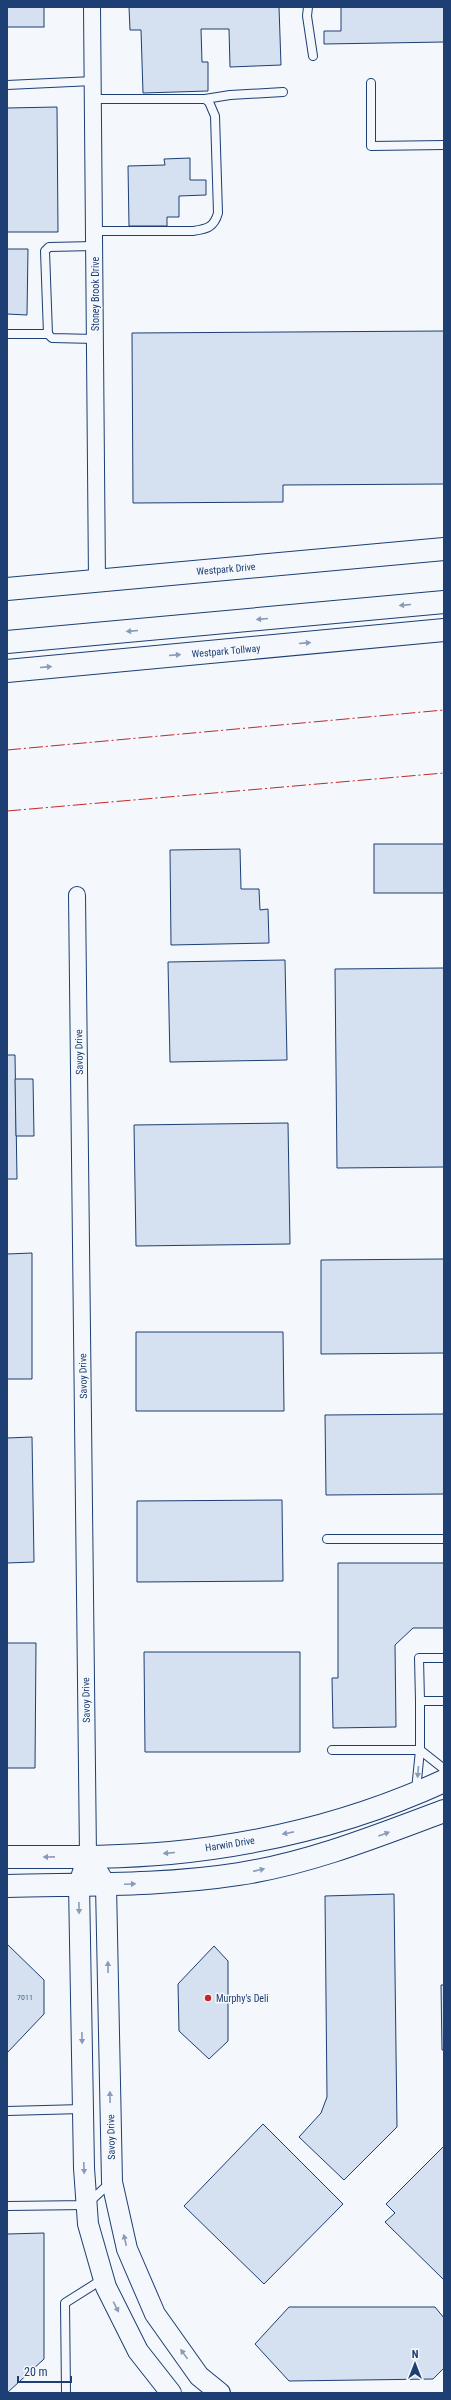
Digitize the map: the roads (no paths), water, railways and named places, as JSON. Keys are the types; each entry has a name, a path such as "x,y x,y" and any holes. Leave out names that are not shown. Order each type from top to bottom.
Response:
{"main road":[{"name":"Westpark Drive","path":"7,589 444,549"},
{"path":"7,642 444,602"},
{"name":"Westpark Tollway","path":"7,671 444,630"},
{"name":"Harwin Drive","path":"7,1857 170,1853 317,1828 416,1793 444,1781"},
{"path":"7,1886 79,1884 106,1885 161,1882 240,1874 332,1852 444,1812"},
{"path":"317,1828 332,1852"}],"street":[{"name":"Stoney Brook Drive","path":"92,7 97,581"},
{"name":"Savoy Drive","path":"77,895 88,1856 79,1884 86,2206 88,2224 104,2278 138,2351 167,2392"},
{"path":"88,1856 106,1885"},
{"name":"Savoy Drive","path":"106,1885 112,2182 127,2250 155,2314 197,2385 220,2393"},
{"path":"167,2392 197,2385"}],"lane":[{"path":"308,7 307,16 313,56"},
{"path":"7,85 93,80"},
{"path":"371,84 371,146 444,146"},
{"path":"93,99 205,99 230,95 283,92"},
{"path":"48,334 45,251 49,247 94,239 209,229 214,224 218,214 215,116 209,102 205,99"},
{"path":"7,334 48,334 52,338 95,338"},
{"path":"327,1539 444,1539"},
{"path":"416,1793 420,1750 419,1658 444,1658"},
{"path":"420,1701 444,1701"},
{"path":"332,1750 420,1750 444,1769"},
{"path":"7,2110 83,2109"},
{"path":"7,2206 86,2206 112,2182"},
{"path":"66,2393 65,2303 104,2278"}],"place":[{"name":"Murphy's Deli","path":"208,1998"}]}
